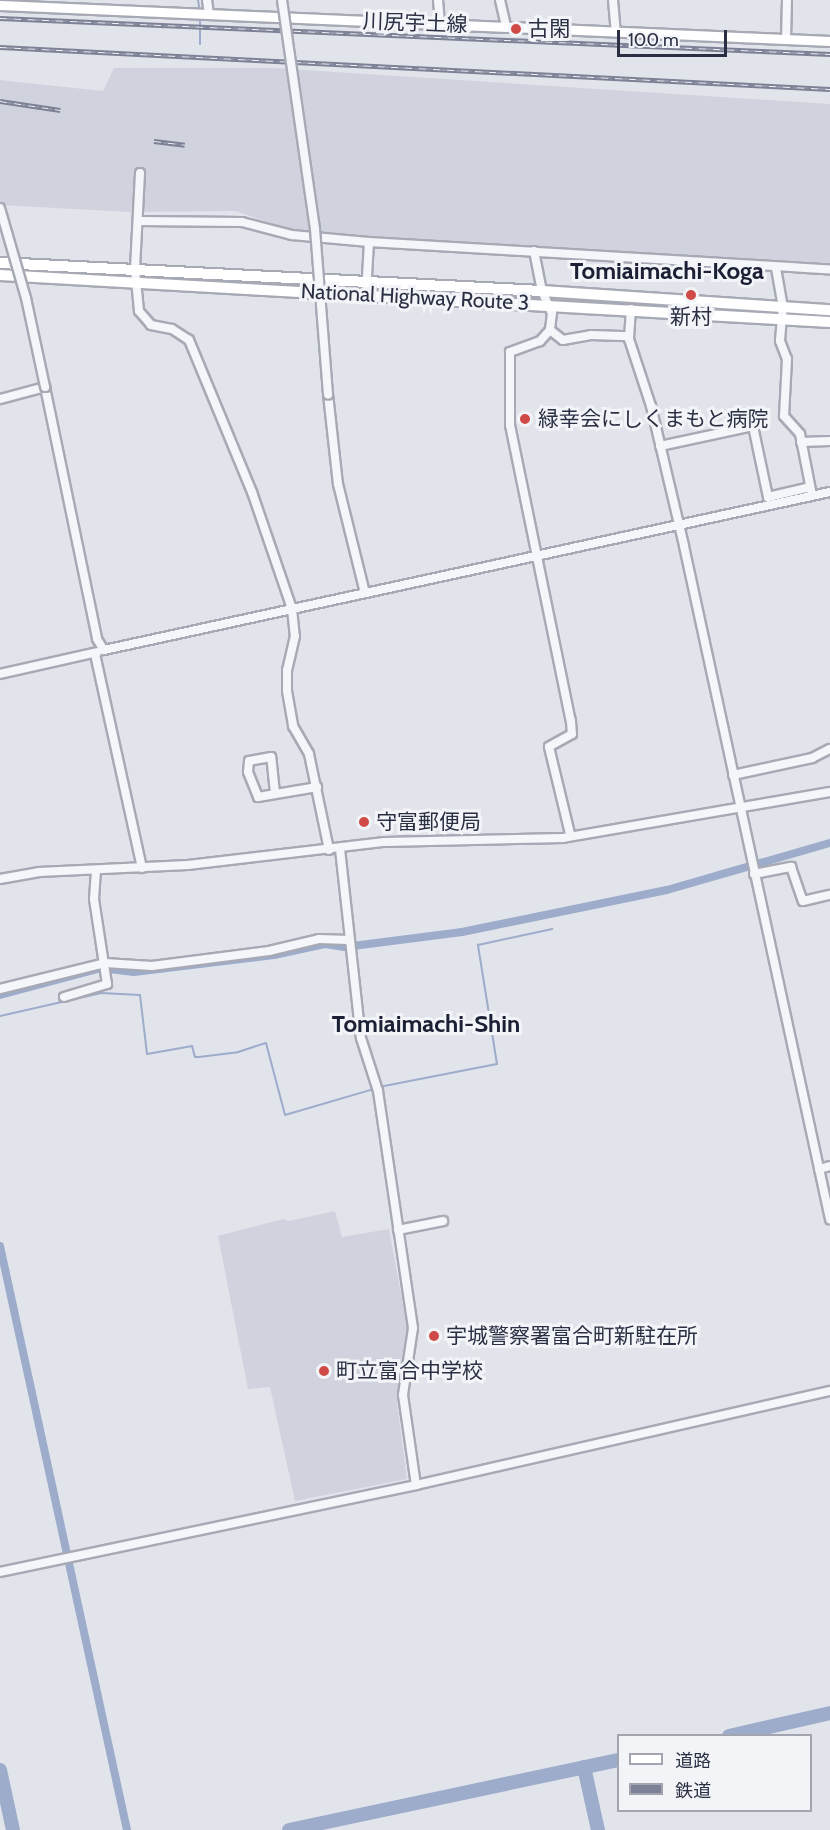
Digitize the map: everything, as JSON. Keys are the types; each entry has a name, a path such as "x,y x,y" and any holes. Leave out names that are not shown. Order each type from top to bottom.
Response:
{"highway":[{"name":"National Highway Route 3","path":"0,263 135,276"},
{"name":"National Highway Route 3","path":"0,275 135,276 367,288 542,291 830,310"},
{"name":"National Highway Route 3","path":"367,288 547,304 830,322"}],"main road":[{"name":"川尻宇土線","path":"0,5 79,4 209,15 830,41"}],"street":[{"path":"207,0 209,15"},
{"path":"282,0 315,229 328,394 338,484 371,592"},
{"path":"438,0 440,23"},
{"path":"501,0 506,27"},
{"path":"613,0 616,32"},
{"path":"786,40 787,0"},
{"path":"140,173 136,300 143,321 180,332 196,353 252,492 292,609 295,636 286,670 287,691 293,726 309,754 329,850"},
{"path":"0,208 26,298 98,639 104,650"},
{"path":"139,221 242,222 292,235 369,242 776,268 830,269"},
{"path":"367,288 369,242"},
{"path":"534,251 542,291 552,313 550,330 540,341 510,352 508,358 510,424 571,721 572,734 549,747 572,834"},
{"path":"776,268 783,306 780,341 787,364 784,416 796,428 811,491"},
{"path":"631,309 629,336 660,446 679,525 830,1219"},
{"path":"550,330 563,340 591,335 629,336"},
{"path":"0,399 45,387"},
{"path":"660,446 753,426 768,497 811,491 830,492"},
{"path":"801,442 830,441"},
{"path":"0,674 679,525 811,491"},
{"path":"95,654 142,868"},
{"path":"733,775 812,758 830,749"},
{"path":"275,793 271,757 249,761 248,771 257,796 317,787"},
{"path":"0,879 39,872 142,868 340,849 386,842 562,838 572,834 830,792"},
{"path":"340,849 361,1038 378,1091 413,1328 403,1395 416,1485"},
{"path":"754,873 791,867 803,901 830,895"},
{"path":"64,997 107,984 94,899 96,870"},
{"path":"0,989 106,967 152,966 269,951 319,939 350,945"},
{"path":"819,1169 830,1166"},
{"path":"398,1230 443,1221"},
{"path":"0,1572 289,1509 416,1485 830,1391"}],"shaded area":[{"path":"114,68 273,68 830,104 830,263 364,237 291,230 236,211 129,212 0,205 0,80 103,91"},
{"name":"町立富合中学校","path":"335,1211 342,1237 389,1229 407,1326 397,1403 407,1479 295,1501 270,1387 248,1389 218,1236 283,1219 289,1221"}],"waterway":[{"path":"198,0 200,12"},
{"path":"200,18 200,44"},
{"path":"0,995 101,968 134,972 274,955 325,944 345,947 462,932 667,890 830,843"},
{"path":"379,1087 497,1064 478,945 552,929"},
{"path":"0,1016 101,993 140,995 147,1054 192,1046 195,1057 199,1057 238,1052 266,1043 285,1115 374,1089"},
{"path":"0,1246 127,1830"},
{"path":"738,1734 830,1713"},
{"path":"289,1830 617,1760"},
{"path":"584,1767 598,1830"},
{"path":"0,1770 13,1830"}],"railway":[{"path":"0,18 830,54"},
{"path":"0,47 830,89"},
{"path":"0,101 60,110"},
{"path":"154,141 185,145"}],"place":[{"name":"古閑","path":"516,29"},
{"name":"新村","path":"691,295"},
{"name":"緑幸会にしくまもと病院","path":"525,419"},
{"name":"守富郵便局","path":"364,822"},
{"name":"宇城警察署富合町新駐在所","path":"434,1336"},
{"name":"町立富合中学校","path":"324,1371"}],"district":[{"name":"Tomiaimachi-Koga","path":"667,271"},
{"name":"Tomiaimachi-Shin","path":"426,1024"}]}
